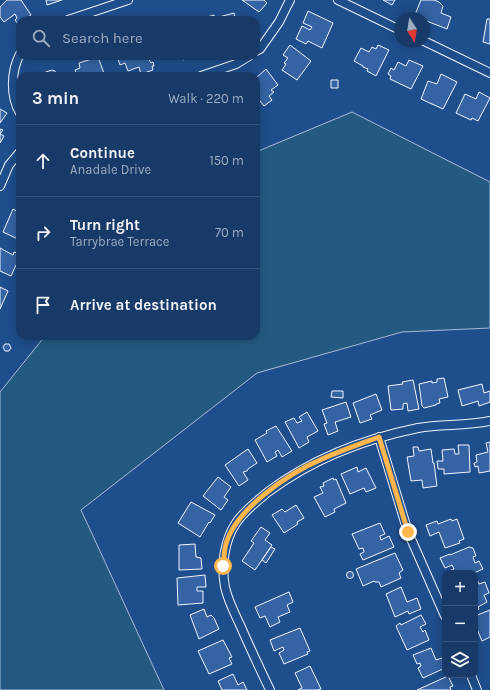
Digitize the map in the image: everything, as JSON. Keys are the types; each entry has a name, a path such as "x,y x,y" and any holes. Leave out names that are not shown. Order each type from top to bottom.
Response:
{"street":[{"path":"80,16 128,0"},
{"path":"260,49 279,22 290,0"},
{"path":"338,0 394,27"},
{"path":"430,44 490,73"},
{"path":"16,102 13,93 14,74 18,60"},
{"path":"213,72 236,64 242,60"},
{"path":"0,186 10,165 16,157"},
{"path":"270,690 232,607 225,588 223,566 225,547 236,523 254,502 285,479 320,459 379,437 420,428 479,424 490,421"},
{"path":"379,437 408,532 442,609"},
{"path":"472,678 477,690"}],"shaded area":[{"path":"352,112 490,182 490,328 402,332 257,373 81,510 164,690 0,690 0,392 42,340 260,340 260,150"}],"building":[{"path":"7,0 21,0 31,15 16,16 15,14 4,22 0,17 0,7"},
{"path":"46,0 62,0 47,5"},
{"path":"242,0 264,0 267,3 259,12"},
{"path":"383,0 395,0 392,5"},
{"path":"421,0 434,0 439,2 443,6 441,13 451,17 447,29 430,22 430,12 416,12"},
{"path":"308,11 333,23 322,48 308,41 306,44 296,39 302,26 310,30 312,27 303,23"},
{"path":"234,13 235,16 223,16"},
{"path":"487,19 490,19 490,44 483,42"},
{"path":"290,45 311,61 297,80 282,70 286,64 284,63 288,58 283,55"},
{"path":"378,45 389,50 376,76 367,71 368,69 354,61 361,48 369,52 372,47 376,49"},
{"path":"88,60 99,60 104,72 76,72 75,70 80,68 79,63"},
{"path":"118,60 149,60 151,63 153,62 154,66 152,66 153,70 140,72 139,67 128,71 125,63 120,65"},
{"path":"409,60 423,66 411,89 390,79 391,76 388,74 391,68 394,70 398,62 406,66"},
{"path":"266,69 278,85 271,90 274,92 269,96 272,100 264,106 260,101 260,74"},
{"path":"52,70 55,72 46,72"},
{"path":"441,74 457,82 443,109 421,99 428,81 437,84"},
{"path":"331,80 338,80 338,88 331,88"},
{"path":"479,92 490,98 478,121 472,118 471,120 456,113 465,94 476,99"},
{"path":"0,109 7,113 0,123"},
{"path":"0,134 4,136 0,143"},
{"path":"13,209 16,211 16,238 3,232"},
{"path":"0,248 13,255 14,252 16,253 16,265 11,276 0,271"},
{"path":"0,287 8,291 0,309"},
{"path":"5,344 9,344 11,348 9,351 5,351 3,347"},
{"path":"444,378 448,397 439,399 440,403 436,405 424,408 422,406 419,384 432,381 432,383 437,382 437,379"},
{"path":"413,380 419,409 408,411 407,403 403,404 403,409 391,410 388,386 403,384 402,382"},
{"path":"482,384 484,393 490,391 490,402 479,406 478,401 462,406 458,390"},
{"path":"332,391 343,391 343,398 331,397"},
{"path":"376,394 382,410 370,415 372,419 360,423 353,403"},
{"path":"346,402 351,417 335,422 338,431 328,435 324,424 327,423 322,410"},
{"path":"307,412 318,431 307,437 309,442 299,448 285,422 294,418 297,423 302,421 299,417"},
{"path":"276,426 292,451 282,457 278,450 275,452 277,456 267,462 255,440 267,433 266,431"},
{"path":"490,442 490,471 479,473 478,466 475,467 474,463 477,462 476,455 488,452 486,443"},
{"path":"458,445 469,445 470,472 444,474 444,469 438,469 437,461 443,461 442,450 454,449 455,454 459,454"},
{"path":"413,447 418,447 419,451 431,449 437,486 423,488 422,480 411,481 407,457 414,456"},
{"path":"248,449 257,463 247,471 243,472 248,480 239,486 225,465"},
{"path":"357,467 358,472 366,468 376,488 366,492 364,488 350,494 341,474"},
{"path":"218,477 231,487 224,497 228,500 221,510 203,496"},
{"path":"333,478 334,480 336,479 346,503 334,509 335,512 325,517 314,497 323,493 320,487 324,486 323,483"},
{"path":"191,502 215,515 200,537 178,523"},
{"path":"296,505 304,518 284,533 272,515 282,509 285,512"},
{"path":"451,519 452,521 457,519 464,539 459,541 460,543 445,548 439,532 430,536 426,525 437,521 438,524"},
{"path":"380,523 385,534 380,536 381,540 389,536 394,547 363,560 360,554 364,552 363,548 359,549 352,534"},
{"path":"261,527 270,533 265,540 272,545 255,570 242,561 254,543 251,541"},
{"path":"195,544 196,557 201,558 202,569 179,570 179,545"},
{"path":"271,547 275,549 266,563 262,560"},
{"path":"469,547 473,548 476,556 473,557 475,563 479,561 483,569 478,571 478,570 452,570 454,569 452,565 445,568 440,558"},
{"path":"395,553 403,570 399,573 401,578 381,587 379,582 374,581 363,586 356,569"},
{"path":"350,572 353,575 350,578 347,575"},
{"path":"205,575 206,587 197,587 197,591 203,591 203,603 178,605 177,578"},
{"path":"478,582 479,584 485,582 489,593 484,595 487,602 478,607"},
{"path":"401,587 407,602 417,598 421,609 409,614 408,611 395,617 386,594"},
{"path":"289,592 293,602 287,605 290,612 278,617 280,622 270,627 265,616 260,618 255,607"},
{"path":"204,609 207,617 211,615 214,618 219,629 199,639 190,615"},
{"path":"490,610 490,637 482,641 478,631 478,615"},
{"path":"421,615 426,624 420,627 423,632 425,630 429,640 407,650 396,626"},
{"path":"300,628 310,651 307,652 308,654 284,664 279,653 284,650 283,647 274,651 270,640"},
{"path":"223,640 232,657 229,658 232,664 209,674 198,651"},
{"path":"431,648 436,660 442,658 442,669 423,678 418,668 421,666 420,663 417,664 413,655"},
{"path":"310,666 321,689 298,690 302,688 295,673"},
{"path":"233,674 238,685 243,682 247,690 222,690 218,681"},
{"path":"444,678 449,678 453,686 450,687 451,690 417,690"}],"route":[{"path":"223,566 225,547 236,523 254,502 285,479 320,459 379,437 408,532"}]}
